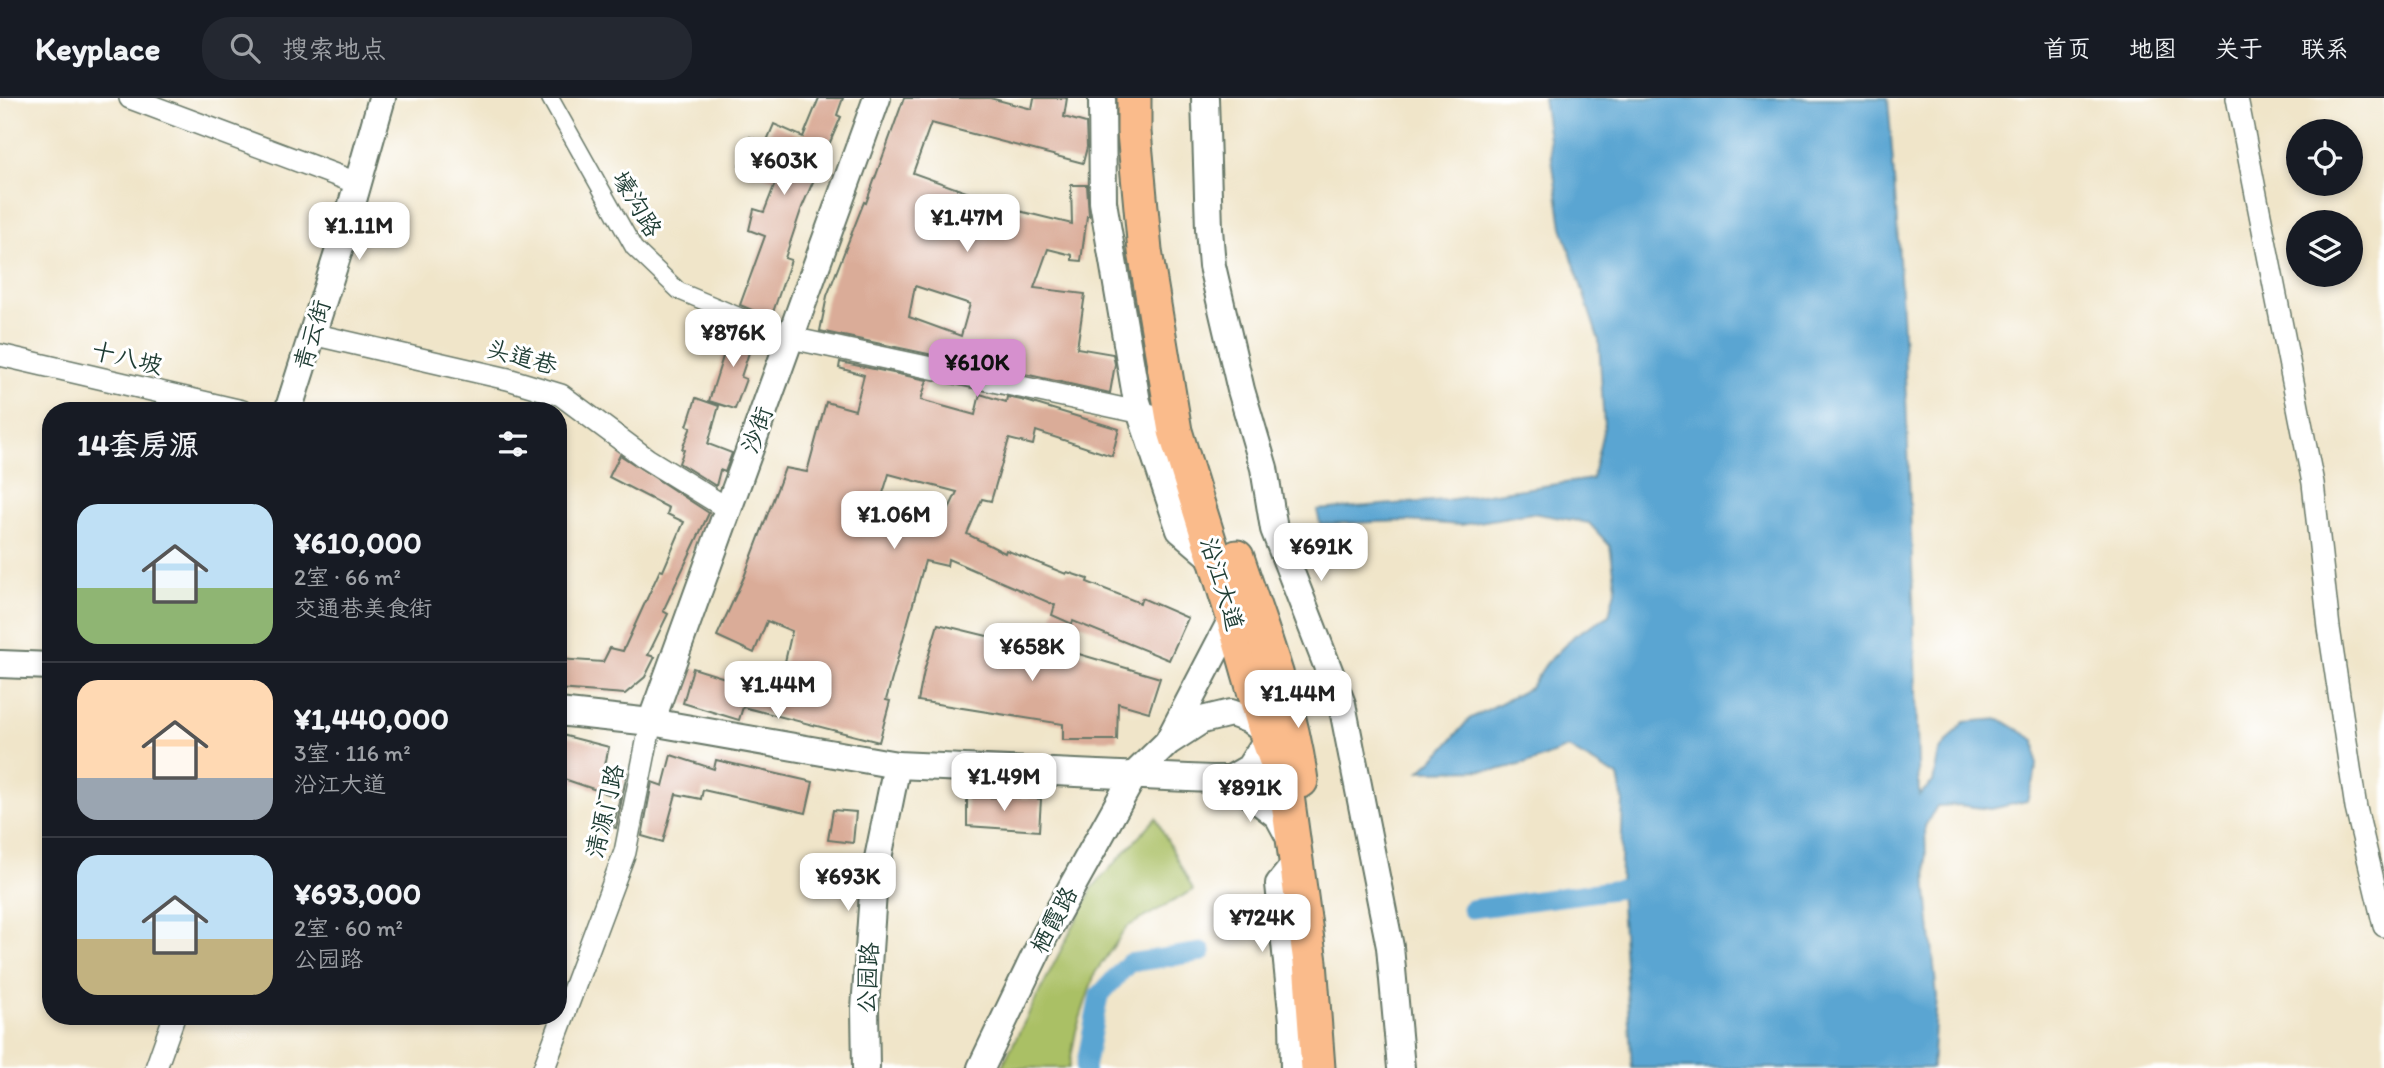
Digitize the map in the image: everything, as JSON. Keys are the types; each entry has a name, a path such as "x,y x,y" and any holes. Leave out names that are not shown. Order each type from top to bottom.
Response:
{"main road":[{"name":"沿江大道","path":"1134,98 1134,132 1145,251 1173,420 1266,733 1286,788 1310,962 1318,1068"},
{"name":"沿江大道","path":"1155,98 1155,165 1168,293 1191,412 1278,683 1299,762 1324,944 1334,1068"}],"street":[{"path":"130,98 357,183"},
{"name":"青云街","path":"291,402 382,98"},
{"name":"壕沟路","path":"550,98 634,248 679,291 791,338"},
{"name":"沙街","path":"651,722 877,98"},
{"path":"1102,98 1103,202 1137,402 1180,530 1216,562"},
{"path":"1205,98 1212,266 1241,390 1264,468 1274,529 1342,704 1390,947 1401,1068"},
{"path":"2237,98 2313,483 2329,628 2356,808 2384,926"},
{"name":"头道巷","path":"312,334 508,379 561,395 647,458 728,509"},
{"path":"791,338 1173,420"},
{"name":"十八坡","path":"0,355 203,402"},
{"path":"1168,742 1233,617"},
{"path":"0,664 42,666"},
{"path":"567,713 651,722 897,765 1230,779 1249,768 1263,746 1266,733"},
{"path":"1168,742 1202,720 1231,713 1250,720 1299,762"},
{"name":"清源门路","path":"567,1007 625,852 651,722"},
{"name":"栖霞路","path":"981,1068 1044,937 1134,775 1168,742"},
{"name":"公园路","path":"866,1068 865,1009 874,878 897,765"},
{"path":"1230,779 1278,816 1296,854 1279,884 1293,1021 1294,1068"},
{"path":"156,1068 171,1025"},
{"name":"清源门路","path":"544,1068 560,1025"}],"green space":[{"path":"1156,818 1193,890 1127,927 1095,973 1076,1031 1069,1068 1001,1068 1093,887"}],"water":[{"path":"1543,98 1888,98 1904,359 1919,795 1933,782 1939,752 1964,722 2000,719 2035,740 2037,766 2027,801 1991,809 1957,805 1937,806 1925,826 1927,891 1937,997 1932,1068 1632,1068 1620,889 1623,801 1618,777 1568,748 1532,762 1497,770 1420,771 1442,751 1469,719 1530,688 1546,664 1575,635 1609,615 1616,586 1610,546 1589,523 1532,513 1461,525 1406,521 1320,524 1317,510 1446,500 1592,479 1604,427 1599,341 1562,227"}],"building":[{"path":"819,98 843,98 837,115 841,117 802,207 785,258 791,260 771,318 740,305 765,236 749,230 754,209 764,212 776,181 739,165 750,137 766,143 774,124 803,137"},
{"path":"904,98 990,98 1032,109 1034,98 1067,98 1064,117 1086,123 1087,147 1083,163 931,123 913,173 1019,211 1072,224 1071,185 1087,185 1089,216 1081,261 1072,260 1072,255 1048,249 1034,288 1085,294 1077,348 1113,354 1115,364 1110,393 1011,371 967,358 966,362 820,331 827,296 864,202 866,203","holes":["915,286 970,304 961,336 909,317"]},
{"path":"733,325 755,334 741,377 746,379 735,409 709,401"},
{"path":"840,362 927,380 921,400 975,415 980,394 1006,402 1007,397 1026,401 1119,429 1112,456 1036,431 1033,445 1009,439 991,501 982,499 967,534 1005,553 1006,550 1066,574 1067,572 1088,579 1087,582 1140,603 1142,598 1188,618 1169,660 1052,615 1055,605 948,559 947,566 925,561 886,700 890,701 879,742 743,707 739,720 683,703 693,668 767,691 772,673 782,675 792,631 767,621 754,653 717,636 744,577 785,468 807,472 826,402 855,410 864,375 839,368","holes":["889,474 957,492 943,521 879,506"]},
{"path":"696,398 719,406 708,444 732,453 725,472 720,470 716,486 679,463 691,427 687,426"},
{"path":"620,455 709,513 663,611 668,614 648,655 655,657 645,677 625,694 567,690 567,660 603,662 610,648 623,651 684,522 667,514 669,508 609,477"},
{"path":"938,624 1036,648 1061,653 1062,649 1160,678 1149,712 1118,703 1117,740 1063,740 1063,724 918,701"},
{"path":"567,736 609,747 605,765 627,773 616,828 613,827 620,798 567,780"},
{"path":"671,755 714,769 716,760 813,782 806,813 703,790 701,799 676,794 663,842 642,836 652,782 663,786"},
{"path":"967,798 1041,799 1039,831 967,826"},
{"path":"833,810 856,812 853,843 828,840"}],"waterway":[{"path":"1471,909 1620,889"},
{"path":"1085,1068 1099,996 1129,963 1202,952"}]}
